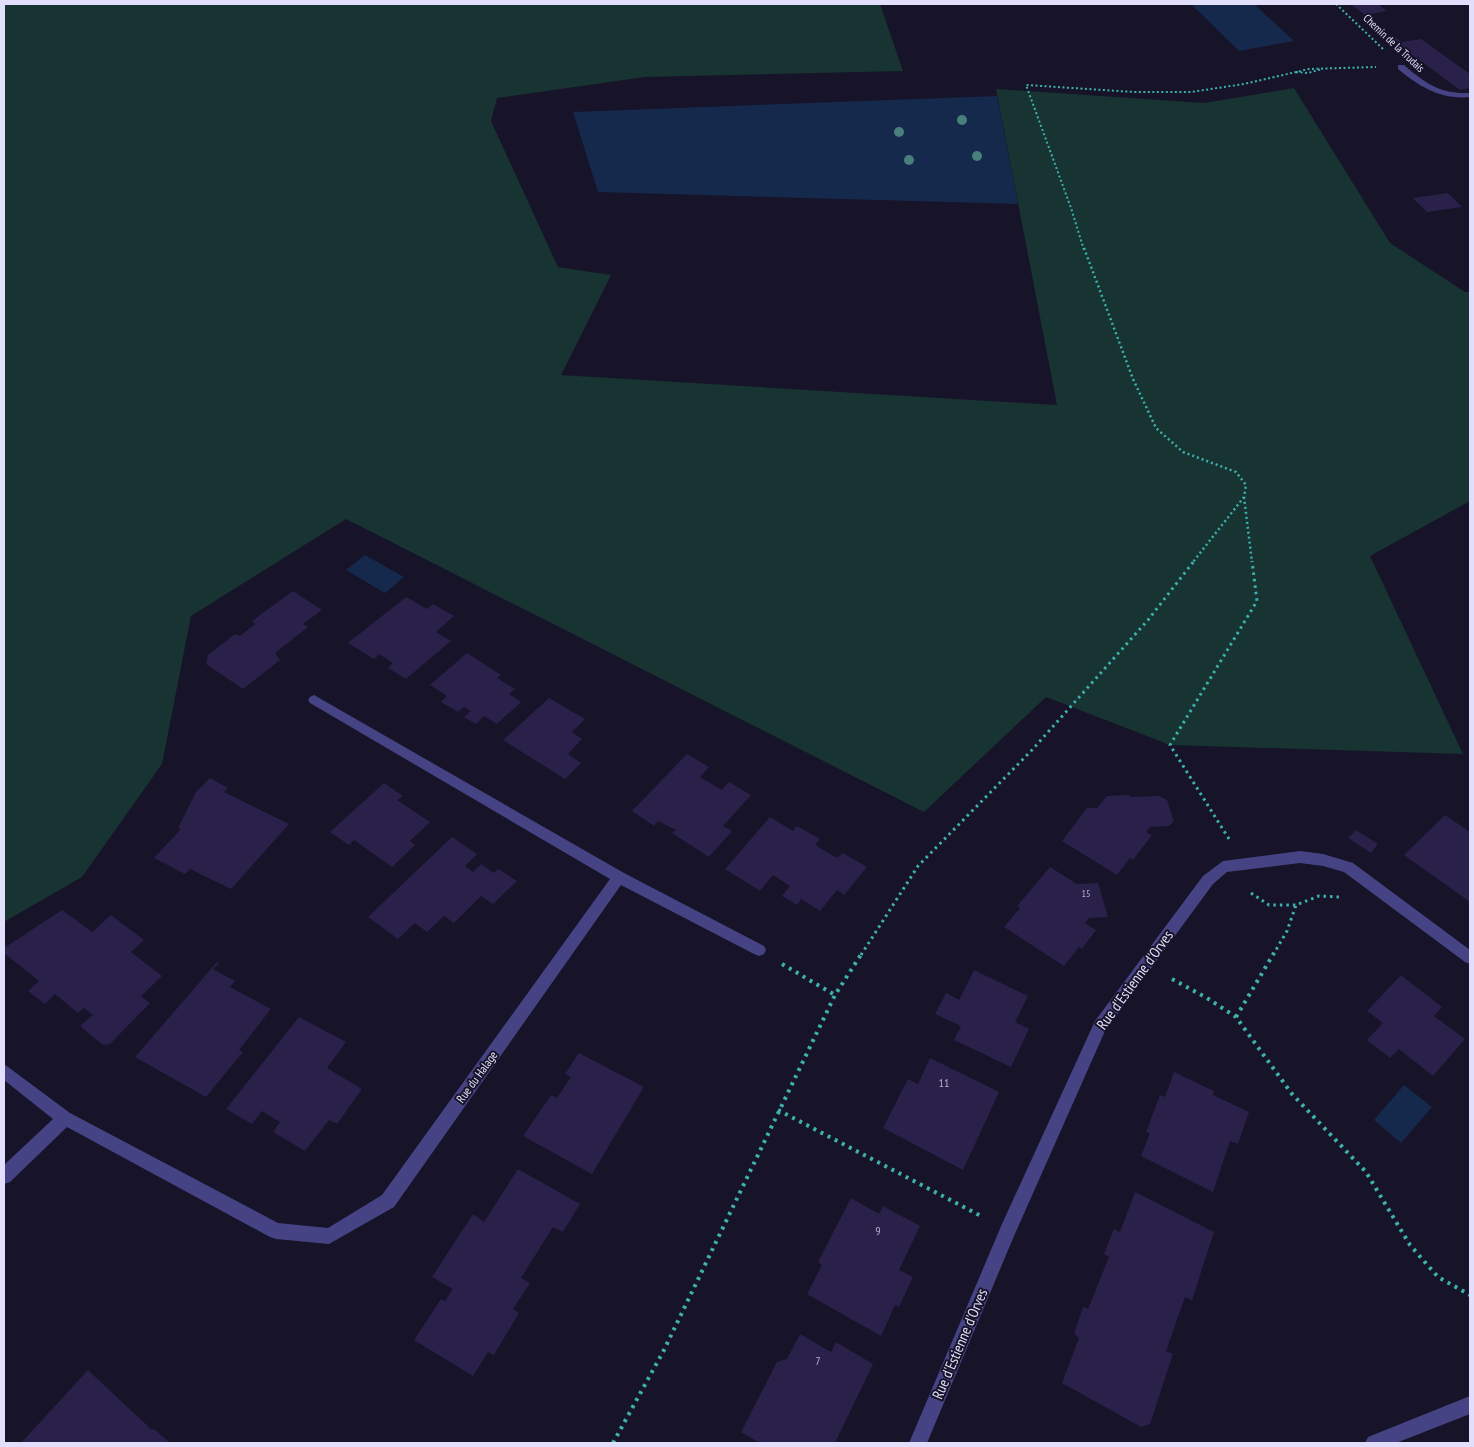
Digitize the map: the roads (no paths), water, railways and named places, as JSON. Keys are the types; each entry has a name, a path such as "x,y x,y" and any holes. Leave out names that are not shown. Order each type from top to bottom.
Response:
{"street":[{"name":"Chemin de la Trudais","path":"1401,67 1423,86 1440,93 1470,95"},
{"path":"314,700 619,877 759,950"},
{"name":"Rue d'Estienne d'Orves","path":"918,1443 1008,1230 1100,1026 1208,880 1223,867 1244,862 1300,857 1323,860 1348,867 1470,958"},
{"name":"Rue du Halage","path":"4,1071 65,1118 276,1231 329,1236 388,1201 619,877"},
{"path":"4,1176 65,1118"},
{"path":"1374,1443 1470,1405"}],"water":[{"path":"1191,4 1254,4 1294,41 1239,51"},
{"path":"997,96 1018,204 598,192 573,112"},
{"path":"365,555 404,577 385,593 346,570"},
{"path":"1404,1085 1432,1107 1401,1143 1374,1120"}]}
